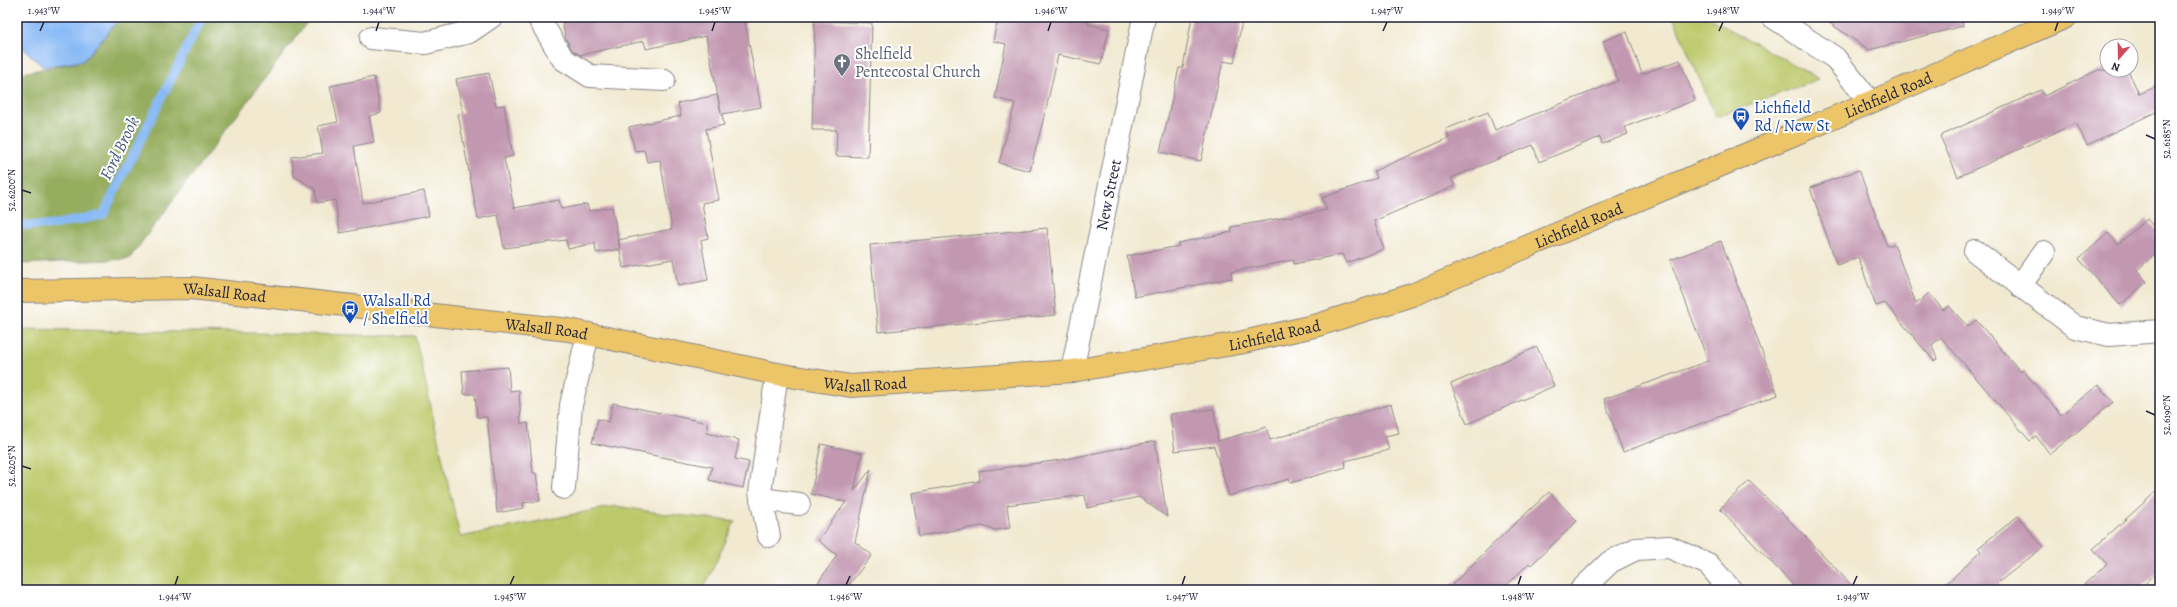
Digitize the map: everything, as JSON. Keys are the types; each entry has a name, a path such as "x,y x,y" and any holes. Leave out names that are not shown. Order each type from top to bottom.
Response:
{"highway":[{"name":"Lichfield Road","path":"1072,371 1239,343 1318,325 1412,295 1870,102 2066,17"},
{"name":"Walsall Road","path":"17,290 191,288 569,330 777,374 850,386 1072,371"}],"street":[{"path":"371,38 425,43 469,32 491,17"},
{"path":"538,17 564,59 590,76 664,80"},
{"name":"New Street","path":"1072,371 1144,17"},
{"path":"1772,17 1835,58 1870,102"},
{"path":"1975,251 2075,327 2109,334 2160,331"},
{"path":"2020,286 2044,252"},
{"path":"564,488 571,405 588,334"},
{"path":"769,536 760,492 777,374"},
{"path":"761,499 799,504"},
{"path":"1581,590 1610,562 1636,548 1669,547 1708,564 1731,590"}],"green space":[{"path":"121,17 311,17 129,259 17,264 17,74 83,61"},
{"path":"1673,17 1708,17 1819,79 1716,117"},
{"path":"17,329 415,336 460,537 615,506 666,514 735,521 703,590 17,590"}],"water":[{"path":"17,17 121,17 83,61 43,67 17,42"}],"building":[{"path":"587,17 744,17 761,107 722,114 724,125 706,129 719,200 702,203 708,238 701,240 708,280 678,286 673,259 623,268 618,240 672,229 660,160 647,162 644,150 635,151 629,127 681,116 678,103 717,95 721,112 706,36 646,49 644,41 580,55 572,50 566,39 562,23"},
{"path":"998,17 1089,17 1088,24 1109,29 1101,64 1058,55 1030,171 999,163 1015,103 995,98 1006,44 993,41"},
{"path":"1192,17 1221,17 1242,21 1234,63 1223,61 1201,161 1160,152 1179,68 1183,68"},
{"path":"1821,17 1962,17 1963,26 1869,50"},
{"name":"Shelfield Pentecostal Church","path":"815,21 872,23 868,157 836,156 837,130 812,130"},
{"path":"1627,32 1642,74 1680,60 1695,100 1625,127 1628,134 1602,144 1600,137 1539,162 1533,145 1451,178 1455,186 1374,221 1384,249 1346,263 1342,254 1294,264 1293,260 1231,272 1232,278 1135,297 1127,256 1179,246 1178,243 1232,232 1231,227 1327,210 1322,198 1377,178 1374,171 1449,138 1446,129 1488,112 1495,130 1618,81 1603,41"},
{"path":"2099,70 2099,78 2132,78 2139,94 2160,85 2160,110 2087,145 2076,123 1958,177 1940,136 2041,90 2044,96"},
{"path":"489,73 496,106 504,105 513,156 504,158 514,208 559,200 561,209 587,204 589,211 612,207 620,249 596,253 595,243 568,249 566,240 504,248 498,215 478,219 458,114 463,113 456,79"},
{"path":"374,77 381,113 369,116 374,142 354,146 363,203 424,191 429,216 340,233 335,200 317,203 315,189 294,176 292,157 323,153 318,126 338,122 330,86"},
{"path":"1859,170 1887,246 1894,244 1916,304 1929,293 1943,310 1949,306 1968,327 1976,320 2021,372 2023,370 2061,415 2098,385 2113,402 2050,454 2036,436 2030,441 1941,337 1932,345 1937,359 1934,361 1885,303 1876,306 1858,257 1837,265 1810,188"},
{"path":"2147,219 2160,234 2160,250 2137,270 2147,282 2120,305 2079,259 2108,233 2118,244"},
{"path":"1047,228 1056,315 878,332 870,245"},
{"path":"1721,241 1778,395 1623,452 1604,399 1708,361 1670,260"},
{"path":"1537,347 1554,386 1467,424 1451,384"},
{"path":"508,367 510,391 519,390 521,424 528,423 533,473 536,473 540,501 523,503 524,508 497,513 487,417 477,417 475,394 464,394 462,371"},
{"path":"613,403 708,423 706,433 739,440 735,459 749,462 743,488 709,480 712,467 592,443 598,419 609,422"},
{"path":"1391,404 1399,433 1385,436 1389,450 1345,461 1346,467 1290,483 1289,479 1229,496 1214,446 1175,451 1170,414 1214,409 1218,441 1266,427 1270,440"},
{"path":"1155,441 1167,517 1139,497 1087,508 1085,495 1007,505 1010,528 995,530 982,526 919,536 912,493 980,481 979,471 1061,460"},
{"path":"821,444 862,453 854,491 871,469 855,542 872,555 845,590 813,590 837,555 818,540 846,502 811,494"},
{"path":"1749,481 1808,539 1856,590 1798,590 1720,509"},
{"path":"2160,488 2160,570 2138,590 2078,590 2107,564 2093,549"},
{"path":"1549,492 1577,521 1531,565 1529,563 1502,590 1447,590 1490,547"},
{"path":"2018,516 2043,547 1989,590 1940,590 1981,551 1978,548"}],"waterway":[{"name":"Ford Brook","path":"17,225 52,225 103,215 202,17"}],"place":[{"name":"Shelfield Pentecostal Church","path":"842,77"},
{"name":"Lichfield Rd / New St","path":"1741,131"},
{"name":"Walsall Rd / Shelfield","path":"350,324"}]}
